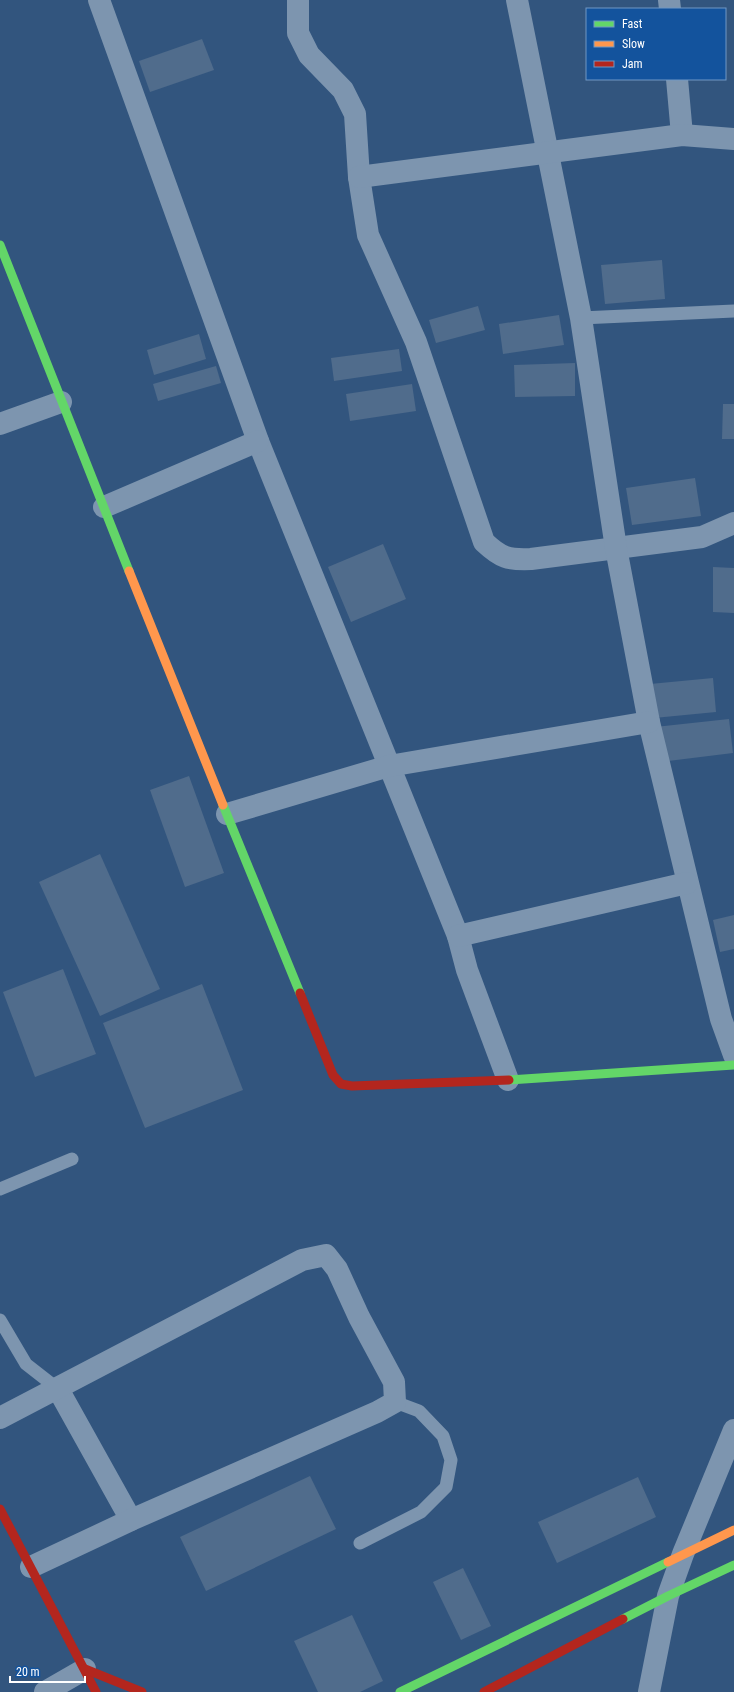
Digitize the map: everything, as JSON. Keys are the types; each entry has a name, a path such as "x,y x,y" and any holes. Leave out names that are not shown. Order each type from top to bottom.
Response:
{"street":[{"path":"99,0 258,441 458,936 468,970 508,1080"},
{"path":"298,0 298,33 309,55 342,90 355,114 359,177 368,235 416,342 484,542 496,553 512,560 531,559 702,537 734,523"},
{"path":"517,0 581,318 616,548 649,722 686,883 721,1020 734,1055"},
{"path":"677,80 682,135"},
{"path":"359,177 682,135 734,138"},
{"path":"0,245 61,402 333,1075 341,1084 352,1086 508,1080 734,1065"},
{"path":"0,424 61,402"},
{"path":"104,507 258,441"},
{"path":"228,814 389,766 649,722"},
{"path":"458,936 686,883"},
{"path":"0,1418 302,1260 326,1255 337,1269 359,1316 394,1382 395,1402 377,1412 278,1457 131,1520 31,1567"},
{"path":"58,1389 131,1520"},
{"path":"650,1692 668,1596 683,1554 734,1430"},
{"path":"3,1523 31,1567 96,1692"},
{"path":"400,1692 734,1530"},
{"path":"484,1692 668,1596 734,1566"},
{"path":"45,1692 85,1669"},
{"path":"84,1692 85,1669"},
{"path":"85,1669 142,1692"}],"lane":[{"path":"581,318 734,310"},
{"path":"0,1189 72,1159"},
{"path":"0,1320 26,1364 58,1389"},
{"path":"360,1543 421,1512 446,1487 451,1460 443,1436 420,1411 395,1402"}],"building":[{"path":"202,39 214,70 150,92 139,61"},
{"path":"662,260 665,299 605,304 601,265"},
{"path":"478,306 485,330 436,343 429,320"},
{"path":"559,315 564,345 503,354 499,324"},
{"path":"199,334 206,359 154,375 147,350"},
{"path":"399,349 402,371 334,381 331,358"},
{"path":"575,363 575,396 515,397 514,365"},
{"path":"216,366 221,383 158,401 153,384"},
{"path":"412,384 416,411 350,421 346,394"},
{"path":"723,404 734,404 734,439 722,439"},
{"path":"695,478 701,516 632,525 626,488"},
{"path":"383,544 406,599 351,622 328,567"},
{"path":"713,567 734,568 734,613 713,612"},
{"path":"713,678 716,712 654,718 650,684"},
{"path":"729,719 733,753 660,762 655,727"},
{"path":"189,776 224,873 185,887 150,790"},
{"path":"100,854 160,989 100,1016 39,882"},
{"path":"734,915 734,949 720,952 713,920"},
{"path":"63,969 96,1054 35,1077 3,992"},
{"path":"202,984 243,1090 145,1128 103,1023"},
{"path":"310,1476 336,1529 206,1591 180,1537"},
{"path":"638,1477 656,1517 557,1563 538,1522"},
{"path":"463,1568 491,1626 461,1640 433,1582"},
{"path":"352,1615 383,1681 360,1692 318,1692 294,1641"}],"traffic: fast":[{"path":"0,245 129,571"},
{"path":"223,805 300,993"},
{"path":"509,1080 734,1065"},
{"path":"400,1692 668,1562"},
{"path":"623,1619 734,1565"}],"traffic: slow":[{"path":"129,571 223,805"},
{"path":"668,1562 734,1530"}],"traffic: jam":[{"path":"300,993 333,1075 341,1084 352,1086 509,1080"},
{"path":"0,1509 96,1692"},
{"path":"484,1692 623,1619"},
{"path":"85,1669 142,1692"}]}
